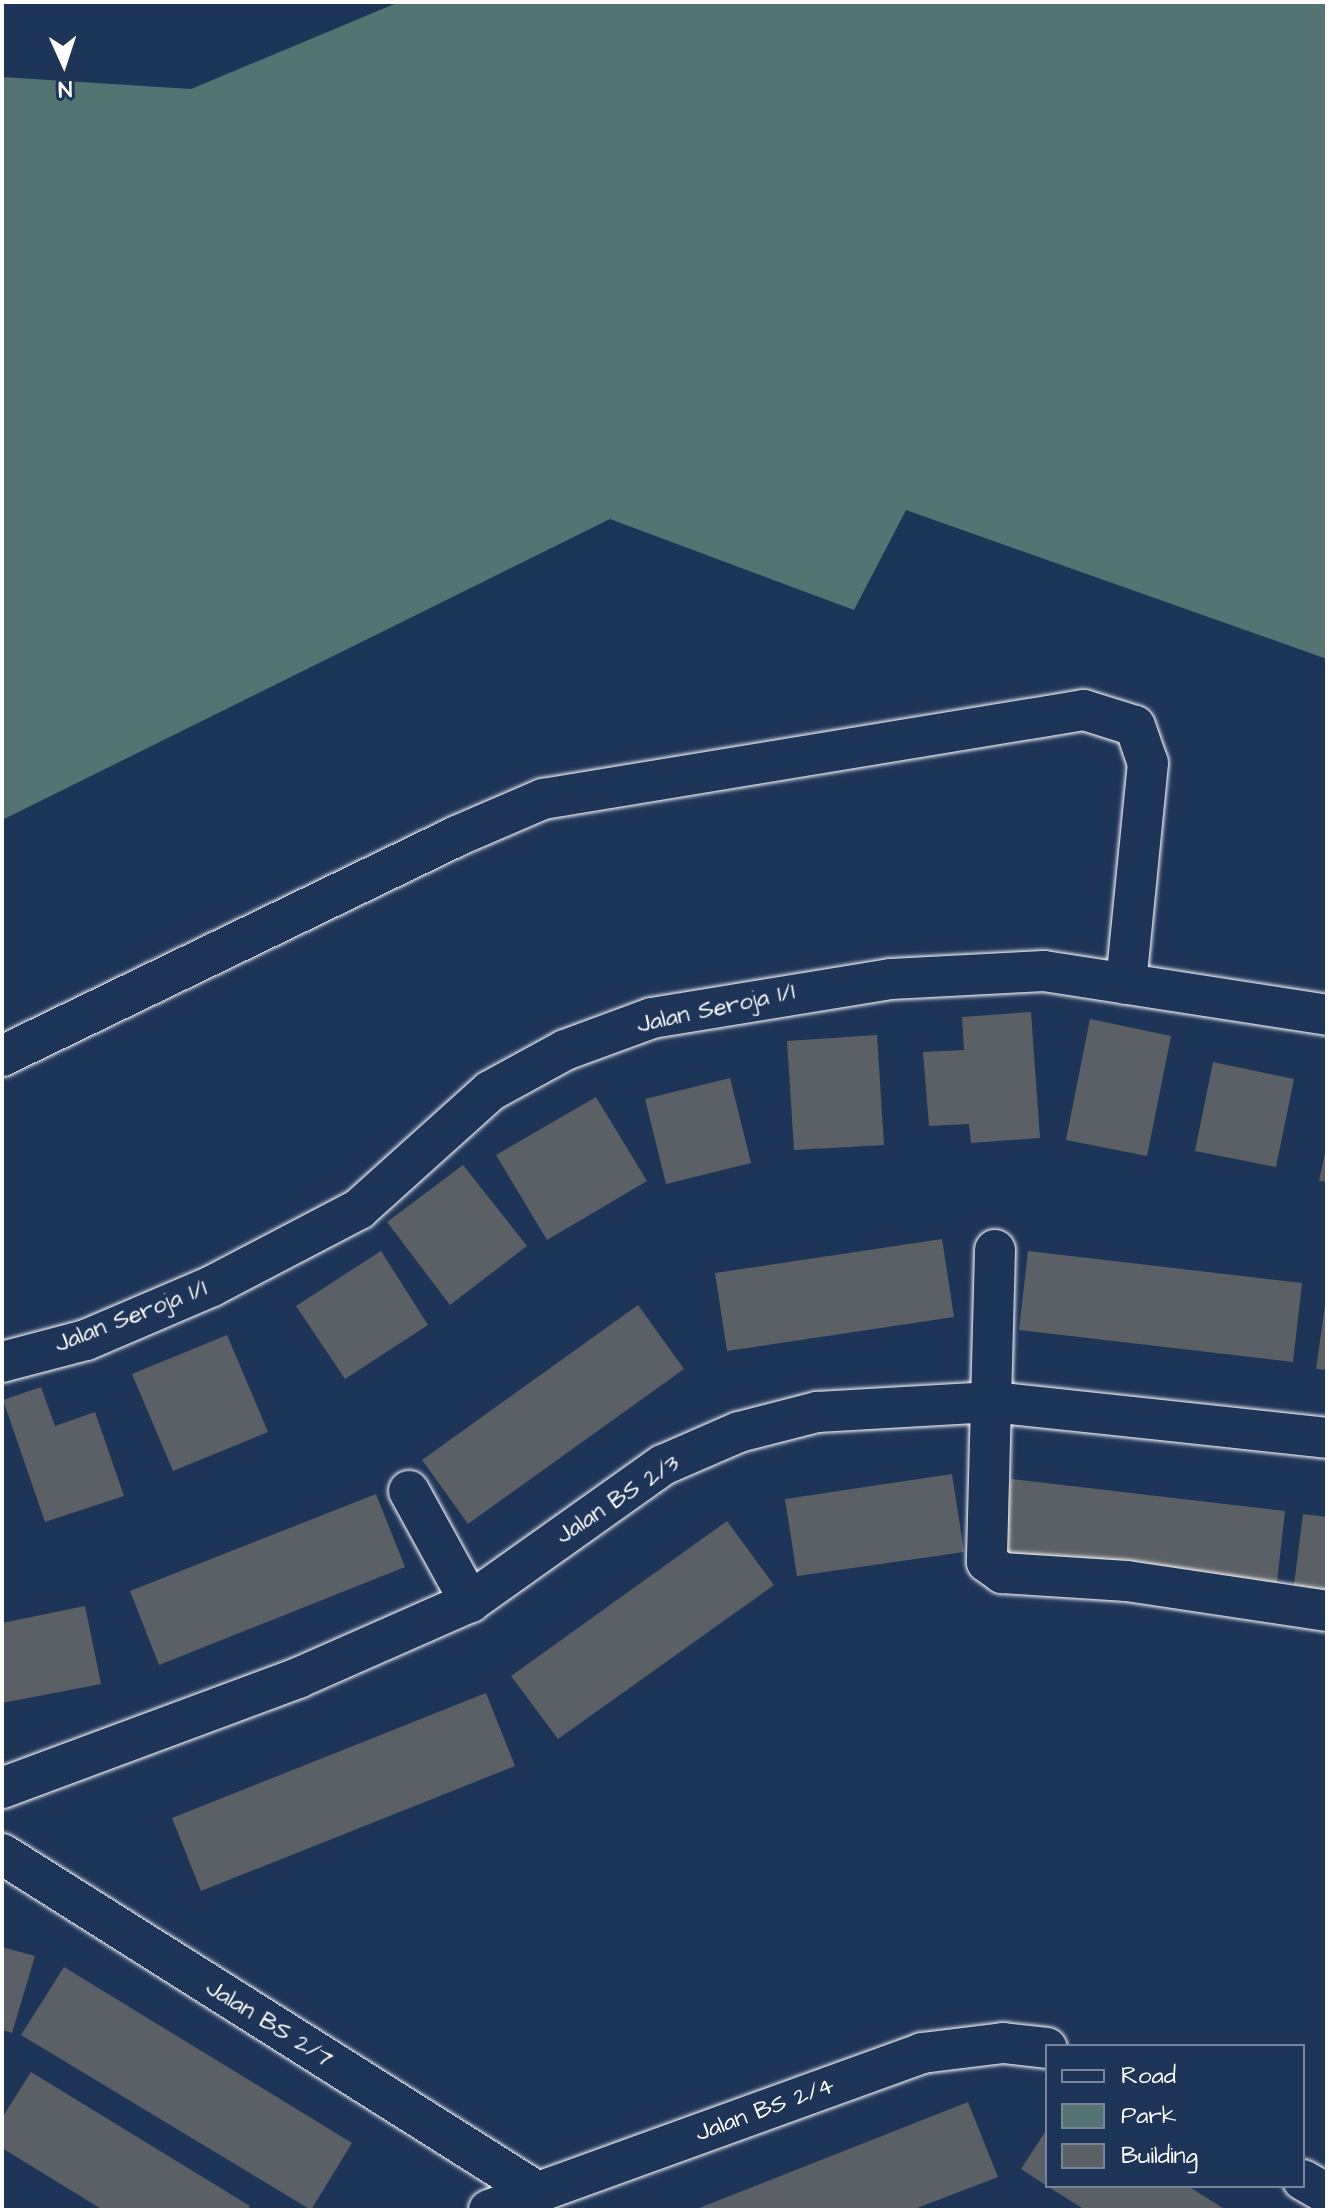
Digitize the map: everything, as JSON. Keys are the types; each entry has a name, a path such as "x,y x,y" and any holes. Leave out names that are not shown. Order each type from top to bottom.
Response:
{"street":[{"path":"2,1056 457,836 543,799 1084,710 1135,726 1148,763 1126,984"},
{"name":"Jalan Seroja 1/1","path":"2,1362 86,1340 212,1286 359,1209 490,1091 565,1050 652,1018 891,979 1044,971 1327,1015"},
{"path":"995,1250 985,1545 987,1562 1002,1573 1127,1581 1327,1611"},
{"name":"Jalan BS 2/3","path":"2,1788 298,1678 470,1602 663,1465 739,1432 817,1412 992,1402 1327,1438"},
{"path":"409,1491 470,1602"},
{"name":"Jalan BS 2/7","path":"2,1854 536,2191"},
{"name":"Jalan BS 2/4","path":"489,2210 922,2053 1003,2043 1045,2048"},
{"path":"1305,2181 1327,2194"}],"green space":[{"path":"399,2 1327,2 1327,659 906,510 854,610 610,519 2,820 2,77 191,89"}],"building":[{"path":"1031,1012 1040,1138 971,1143 969,1124 929,1126 923,1052 964,1050 962,1017"},
{"path":"1090,1019 1171,1036 1147,1156 1066,1140"},
{"path":"877,1035 884,1145 794,1150 787,1041"},
{"path":"1213,1062 1294,1079 1276,1167 1195,1151"},
{"path":"730,1078 751,1163 666,1184 645,1099"},
{"path":"596,1097 647,1181 547,1240 496,1155"},
{"path":"1327,1149 1327,1182 1319,1181"},
{"path":"463,1165 527,1246 450,1305 387,1222"},
{"path":"942,1239 954,1317 727,1351 715,1273"},
{"path":"381,1251 428,1325 345,1379 296,1306"},
{"path":"1028,1251 1302,1283 1293,1362 1019,1330"},
{"path":"1327,1291 1327,1370 1316,1369"},
{"path":"638,1305 684,1369 468,1524 422,1460"},
{"path":"227,1335 268,1432 173,1471 132,1374"},
{"path":"41,1387 55,1426 95,1412 124,1496 45,1522 3,1400"},
{"path":"952,1474 964,1552 797,1576 785,1499"},
{"path":"1011,1479 1285,1511 1276,1591 1002,1559"},
{"path":"376,1494 405,1567 159,1665 130,1591"},
{"path":"1303,1514 1327,1517 1327,1597 1293,1593"},
{"path":"727,1521 774,1585 558,1739 511,1676"},
{"path":"85,1606 101,1684 2,1703 2,1623"},
{"path":"486,1693 515,1766 201,1891 172,1818"},
{"path":"2,1947 35,1956 12,2033 2,2030"},
{"path":"64,1967 352,2143 311,2210 21,2035"},
{"path":"31,2072 250,2206 247,2210 103,2210 2,2148 2,2118"},
{"path":"968,2102 998,2177 912,2210 694,2210"},
{"path":"1045,2132 1045,2185 1021,2169"},
{"path":"1050,2188 1191,2188 1226,2210 1085,2210"}]}
